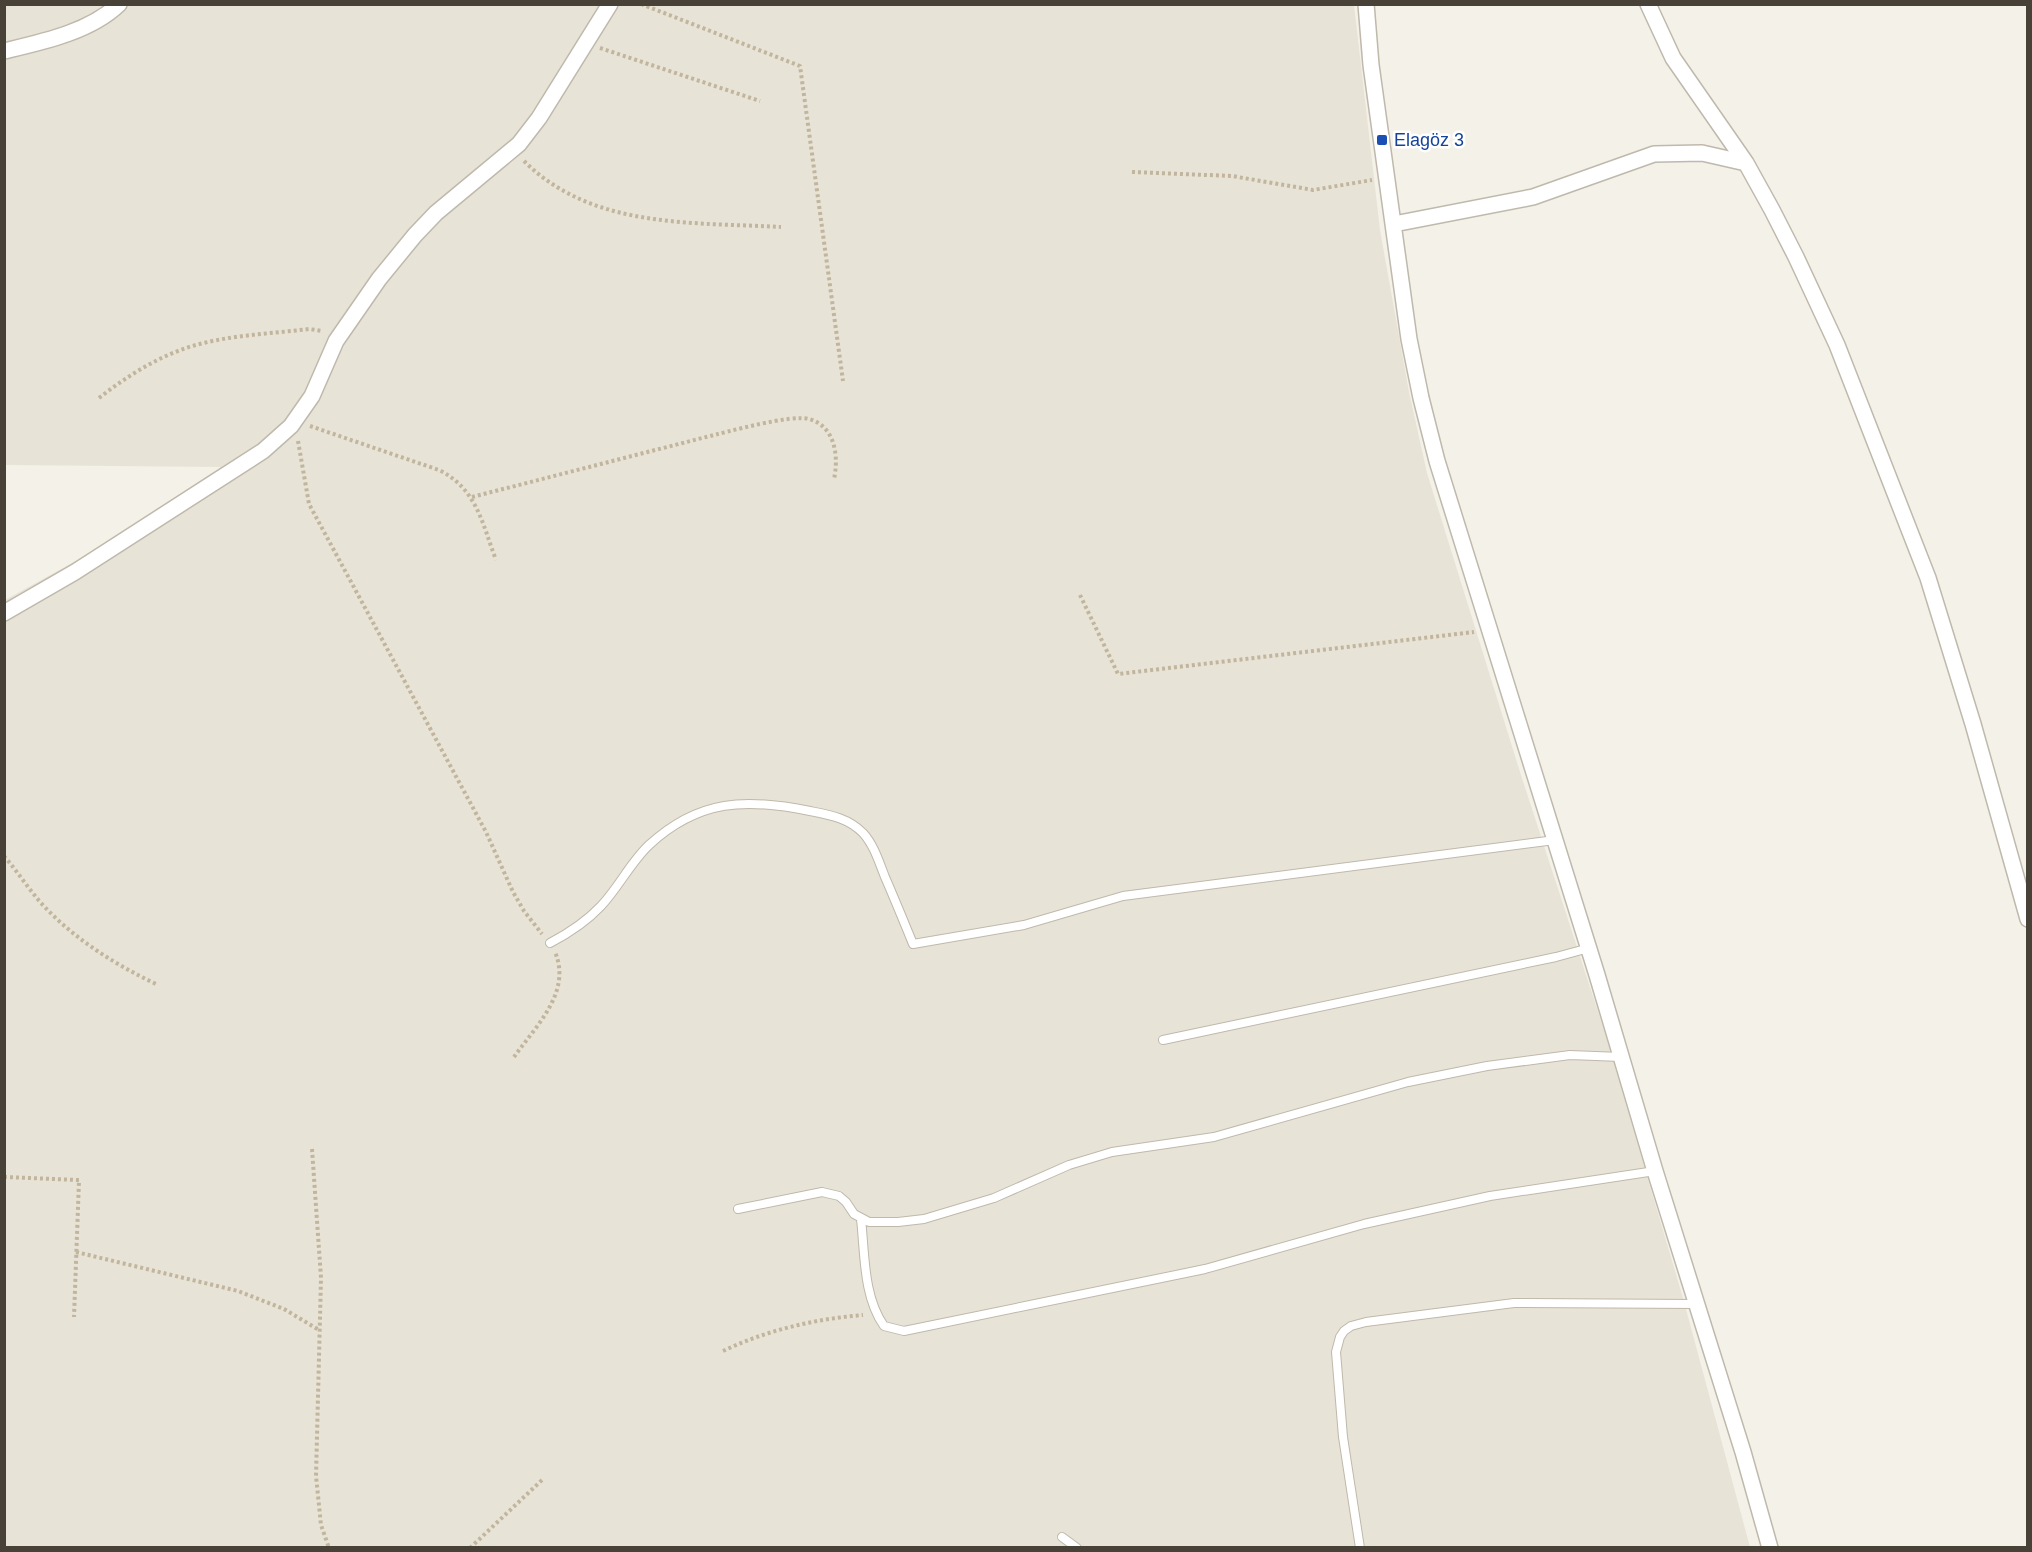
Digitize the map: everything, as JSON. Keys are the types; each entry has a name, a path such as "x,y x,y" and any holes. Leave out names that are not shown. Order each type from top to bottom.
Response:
{"street":[{"path":"4,51 85,27 99,20 119,4"},
{"path":"4,613 75,572 263,451 277,439 295,420 312,396 341,333 379,279 415,235 459,193 513,150 539,118 610,4"},
{"path":"1366,4 1371,65 1404,304 1421,398 1443,482 1589,948 1655,1171 1743,1452 1770,1548"},
{"path":"1648,4 1673,58 1746,163 1796,257 1837,345 1928,578 1973,724 2028,919"},
{"path":"1394,224 1533,197 1654,154 1702,153 1746,163"}],"lane":[{"path":"550,943 577,928 589,918 608,897 635,860 673,826 708,809 747,803 772,803 832,815 856,826 872,846 913,945 1024,925 1123,896 1555,840"},
{"path":"1163,1040 1488,972 1589,948"},
{"path":"738,1209 822,1192 839,1196 861,1219 878,1223 924,1219 994,1198 1069,1165 1112,1152 1214,1137 1419,1080 1487,1066 1570,1055 1621,1057"},
{"path":"861,1219 867,1278 874,1313 884,1326 904,1331 1204,1269 1364,1224 1478,1199 1655,1171"},
{"path":"1360,1548 1343,1437 1336,1352 1340,1337 1351,1326 1366,1322 1514,1303 1698,1304"},
{"path":"1062,1538 1077,1548"}],"path":[{"path":"641,4 800,66 843,381"},
{"path":"585,43 760,101"},
{"path":"513,150 560,189 598,208 619,214 662,220 781,227"},
{"path":"1132,172 1232,176 1313,190 1387,178"},
{"path":"99,398 141,368 188,348 211,342 309,329 341,333"},
{"path":"471,497 741,428 798,417 816,422 830,435 837,455 834,479"},
{"path":"496,560 471,497 459,483 439,470 295,420 309,504 486,832 513,892 524,911 550,943 559,960 559,988 556,997 514,1057"},
{"path":"1080,595 1118,674 1489,630"},
{"path":"4,856 41,903 81,940 122,967 158,985"},
{"path":"312,1149 321,1278 316,1476 321,1525 329,1548"},
{"path":"4,1177 79,1180 74,1317"},
{"path":"76,1252 238,1291 284,1309 319,1330"},
{"path":"723,1351 750,1338 776,1330 825,1319 874,1313"},
{"path":"470,1548 542,1480"}],"shaded area":[{"path":"5,5 1354,5 1380,230 1409,392 1427,473 1520,772 1604,1030 1683,1298 1750,1547 5,1547 5,600 92,552 221,467 5,465"}],"place":[{"name":"Elagöz 3","path":"1382,140"}]}
